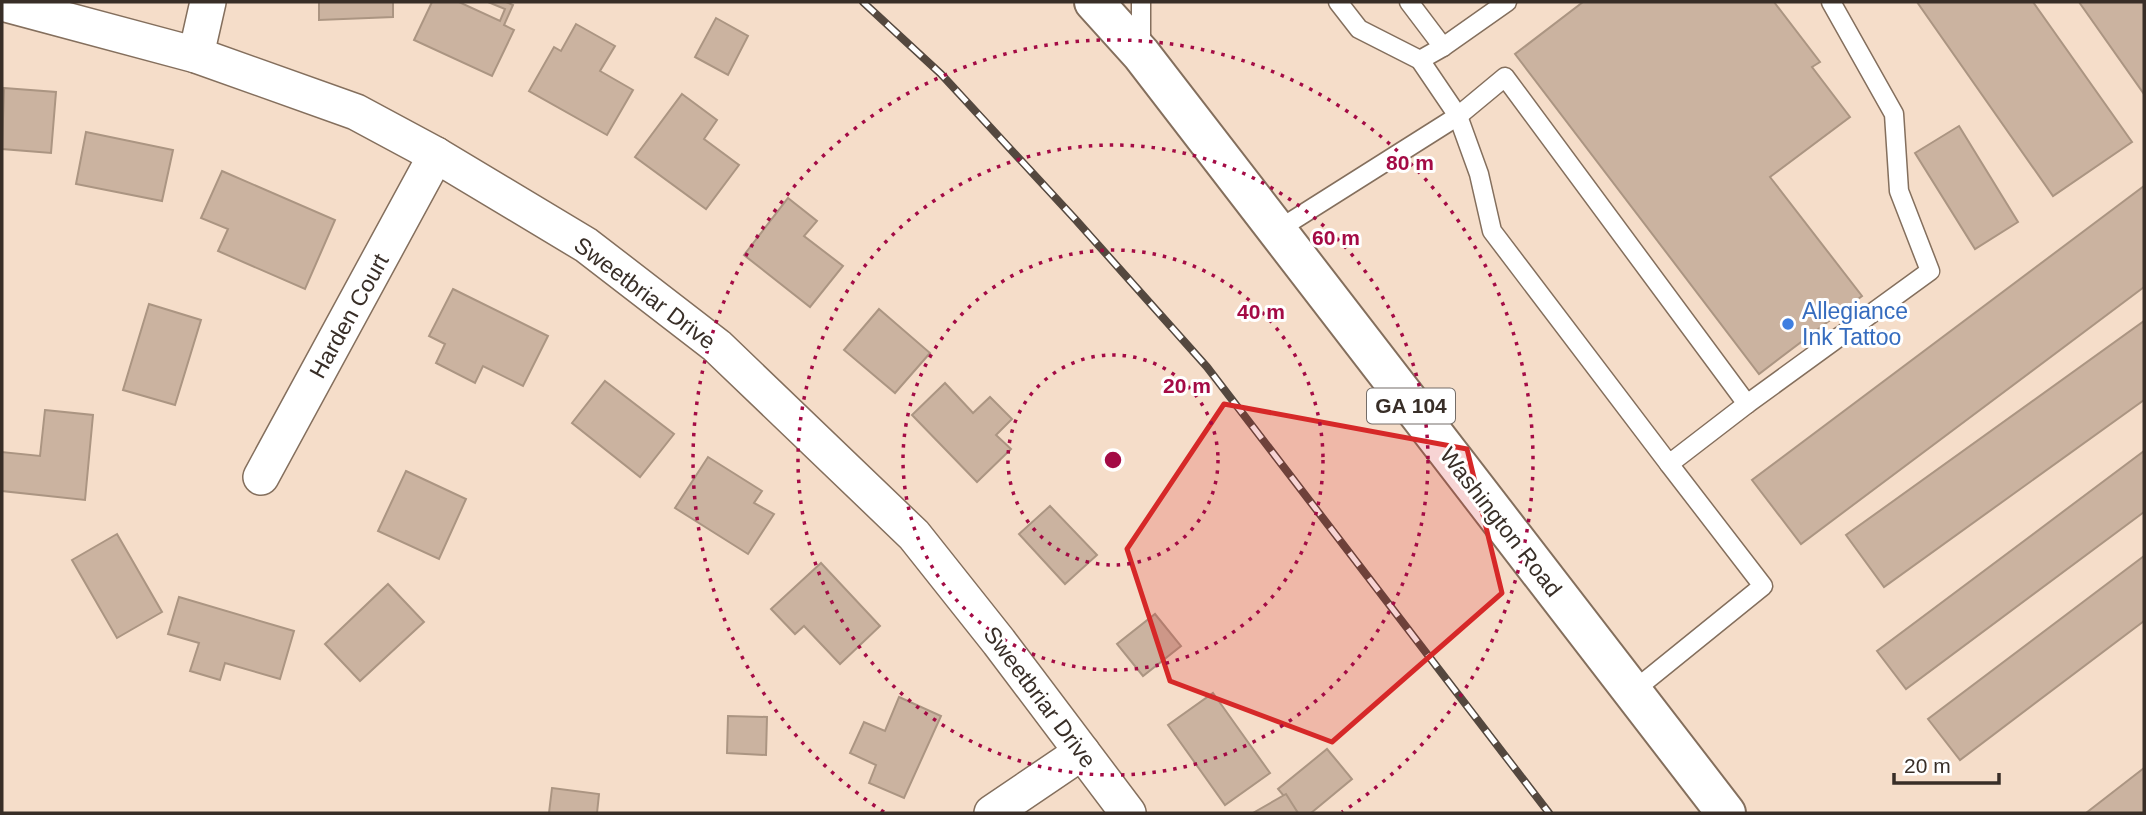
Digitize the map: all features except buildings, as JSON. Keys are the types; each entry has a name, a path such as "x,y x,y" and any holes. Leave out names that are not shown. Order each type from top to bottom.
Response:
{"main road":[{"name":"Washington Road","path":"1094,2 1141,54 1726,813"}],"street":[{"path":"196,55 208,2"},
{"name":"Sweetbriar Drive","path":"2,3 196,55 356,112 436,155 586,245 717,346 914,535 1128,813"},
{"name":"Harden Court","path":"261,477 436,155"},
{"path":"992,813 1082,752"}],"lane":[{"path":"1141,2 1141,54"},
{"path":"1338,2 1359,29 1420,60 1458,116 1479,174 1492,231 1763,586 1632,692"},
{"path":"1409,2 1443,47"},
{"path":"1420,60 1507,2"},
{"path":"1669,464 1930,271 1899,191 1894,114 1831,2"},
{"path":"1276,231 1458,116 1505,78 1747,404"}],"highlighted area":[{"path":"1224,404 1467,449 1502,593 1332,742 1170,681 1127,549"}],"railway":[{"path":"863,2 941,74 1207,367 1549,813"}],"place":[{"name":"Allegiance Ink Tattoo","path":"1788,324"}]}
